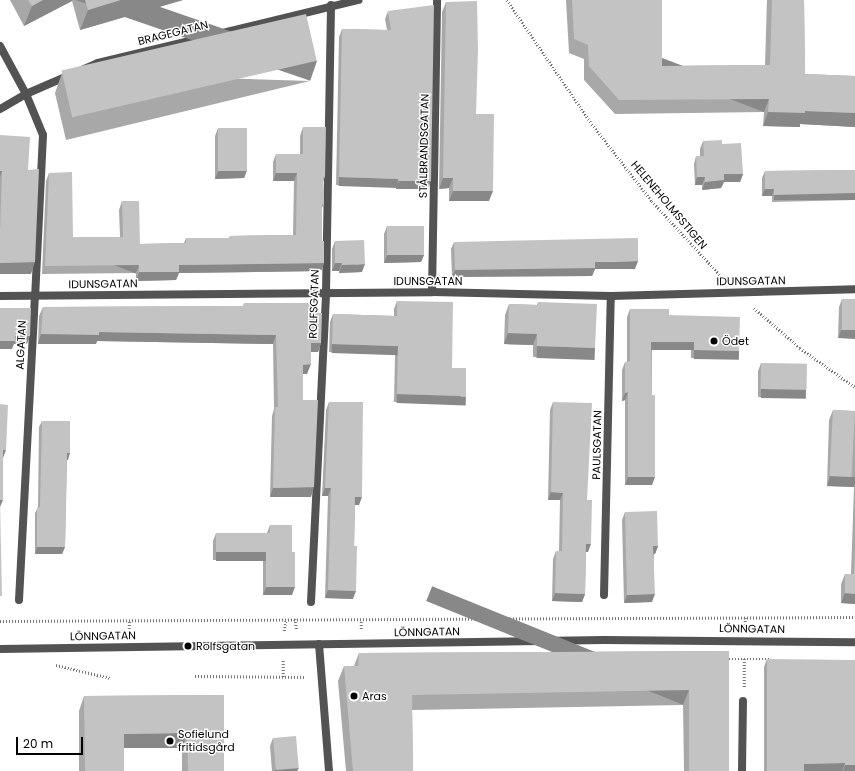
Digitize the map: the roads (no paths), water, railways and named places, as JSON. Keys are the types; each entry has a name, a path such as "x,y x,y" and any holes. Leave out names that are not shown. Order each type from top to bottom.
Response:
{"street":[{"name":"BRAGEGATAN","path":"0,109 26,94 98,63 358,0"},
{"name":"STÅLBRANDSGATAN","path":"432,292 437,0"},
{"name":"ROLFSGATAN","path":"311,602 326,293 331,6"},
{"name":"ALGATAN","path":"0,46 26,94 43,135 19,600"},
{"name":"IDUNSGATAN","path":"0,296 432,292 612,296 855,289"},
{"name":"PAULSGATAN","path":"604,595 612,296"},
{"name":"LÖNNGATAN","path":"0,649 628,640 855,642"},
{"path":"319,644 323,678 329,771"},
{"path":"742,771 743,701"}],"place":[{"name":"Ödet","path":"714,341"},
{"name":"Rolfsgatan","path":"188,646"},
{"name":"Aras","path":"354,696"},
{"name":"Sofielund fritidsgård","path":"170,741"}]}
